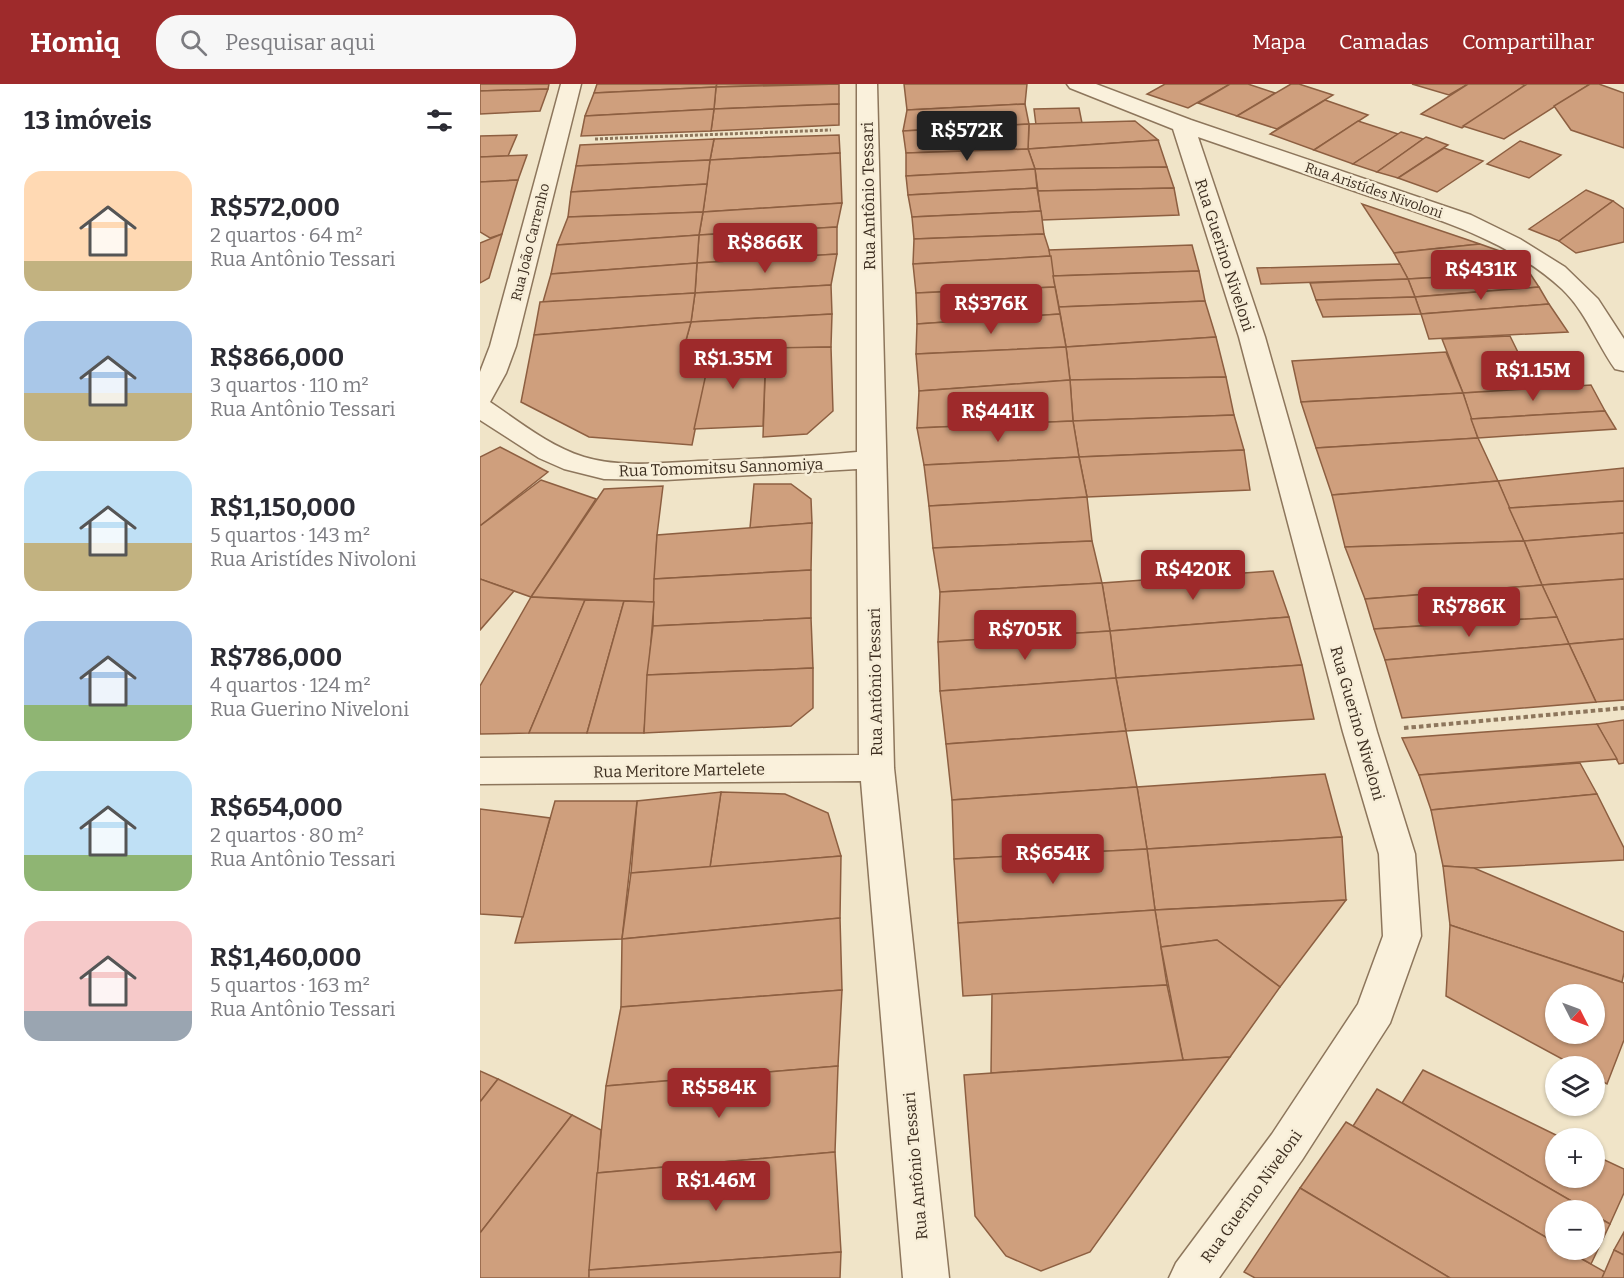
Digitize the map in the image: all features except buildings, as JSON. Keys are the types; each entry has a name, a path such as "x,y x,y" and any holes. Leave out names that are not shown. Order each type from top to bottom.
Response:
{"street":[{"name":"Rua João Carrenho","path":"480,397 493,373 503,346 571,84"},
{"name":"Rua Antônio Tessari","path":"867,84 877,768 926,1278"},
{"name":"Rua Aristídes Nivoloni","path":"1077,84 1183,125 1463,220 1506,240 1556,271 1583,297 1624,363"},
{"name":"Rua Guerino Niveloni","path":"1183,125 1252,337 1360,732 1396,854 1402,936 1376,1011 1287,1147 1192,1278"},
{"name":"Rua Tomomitsu Sannomiya","path":"480,407 532,443 573,463 604,471 660,472 772,467 871,459"},
{"name":"Rua Meritore Martelete","path":"480,771 877,768"}],"path":[{"path":"591,139 837,129"},
{"path":"1360,732 1624,708"}]}
